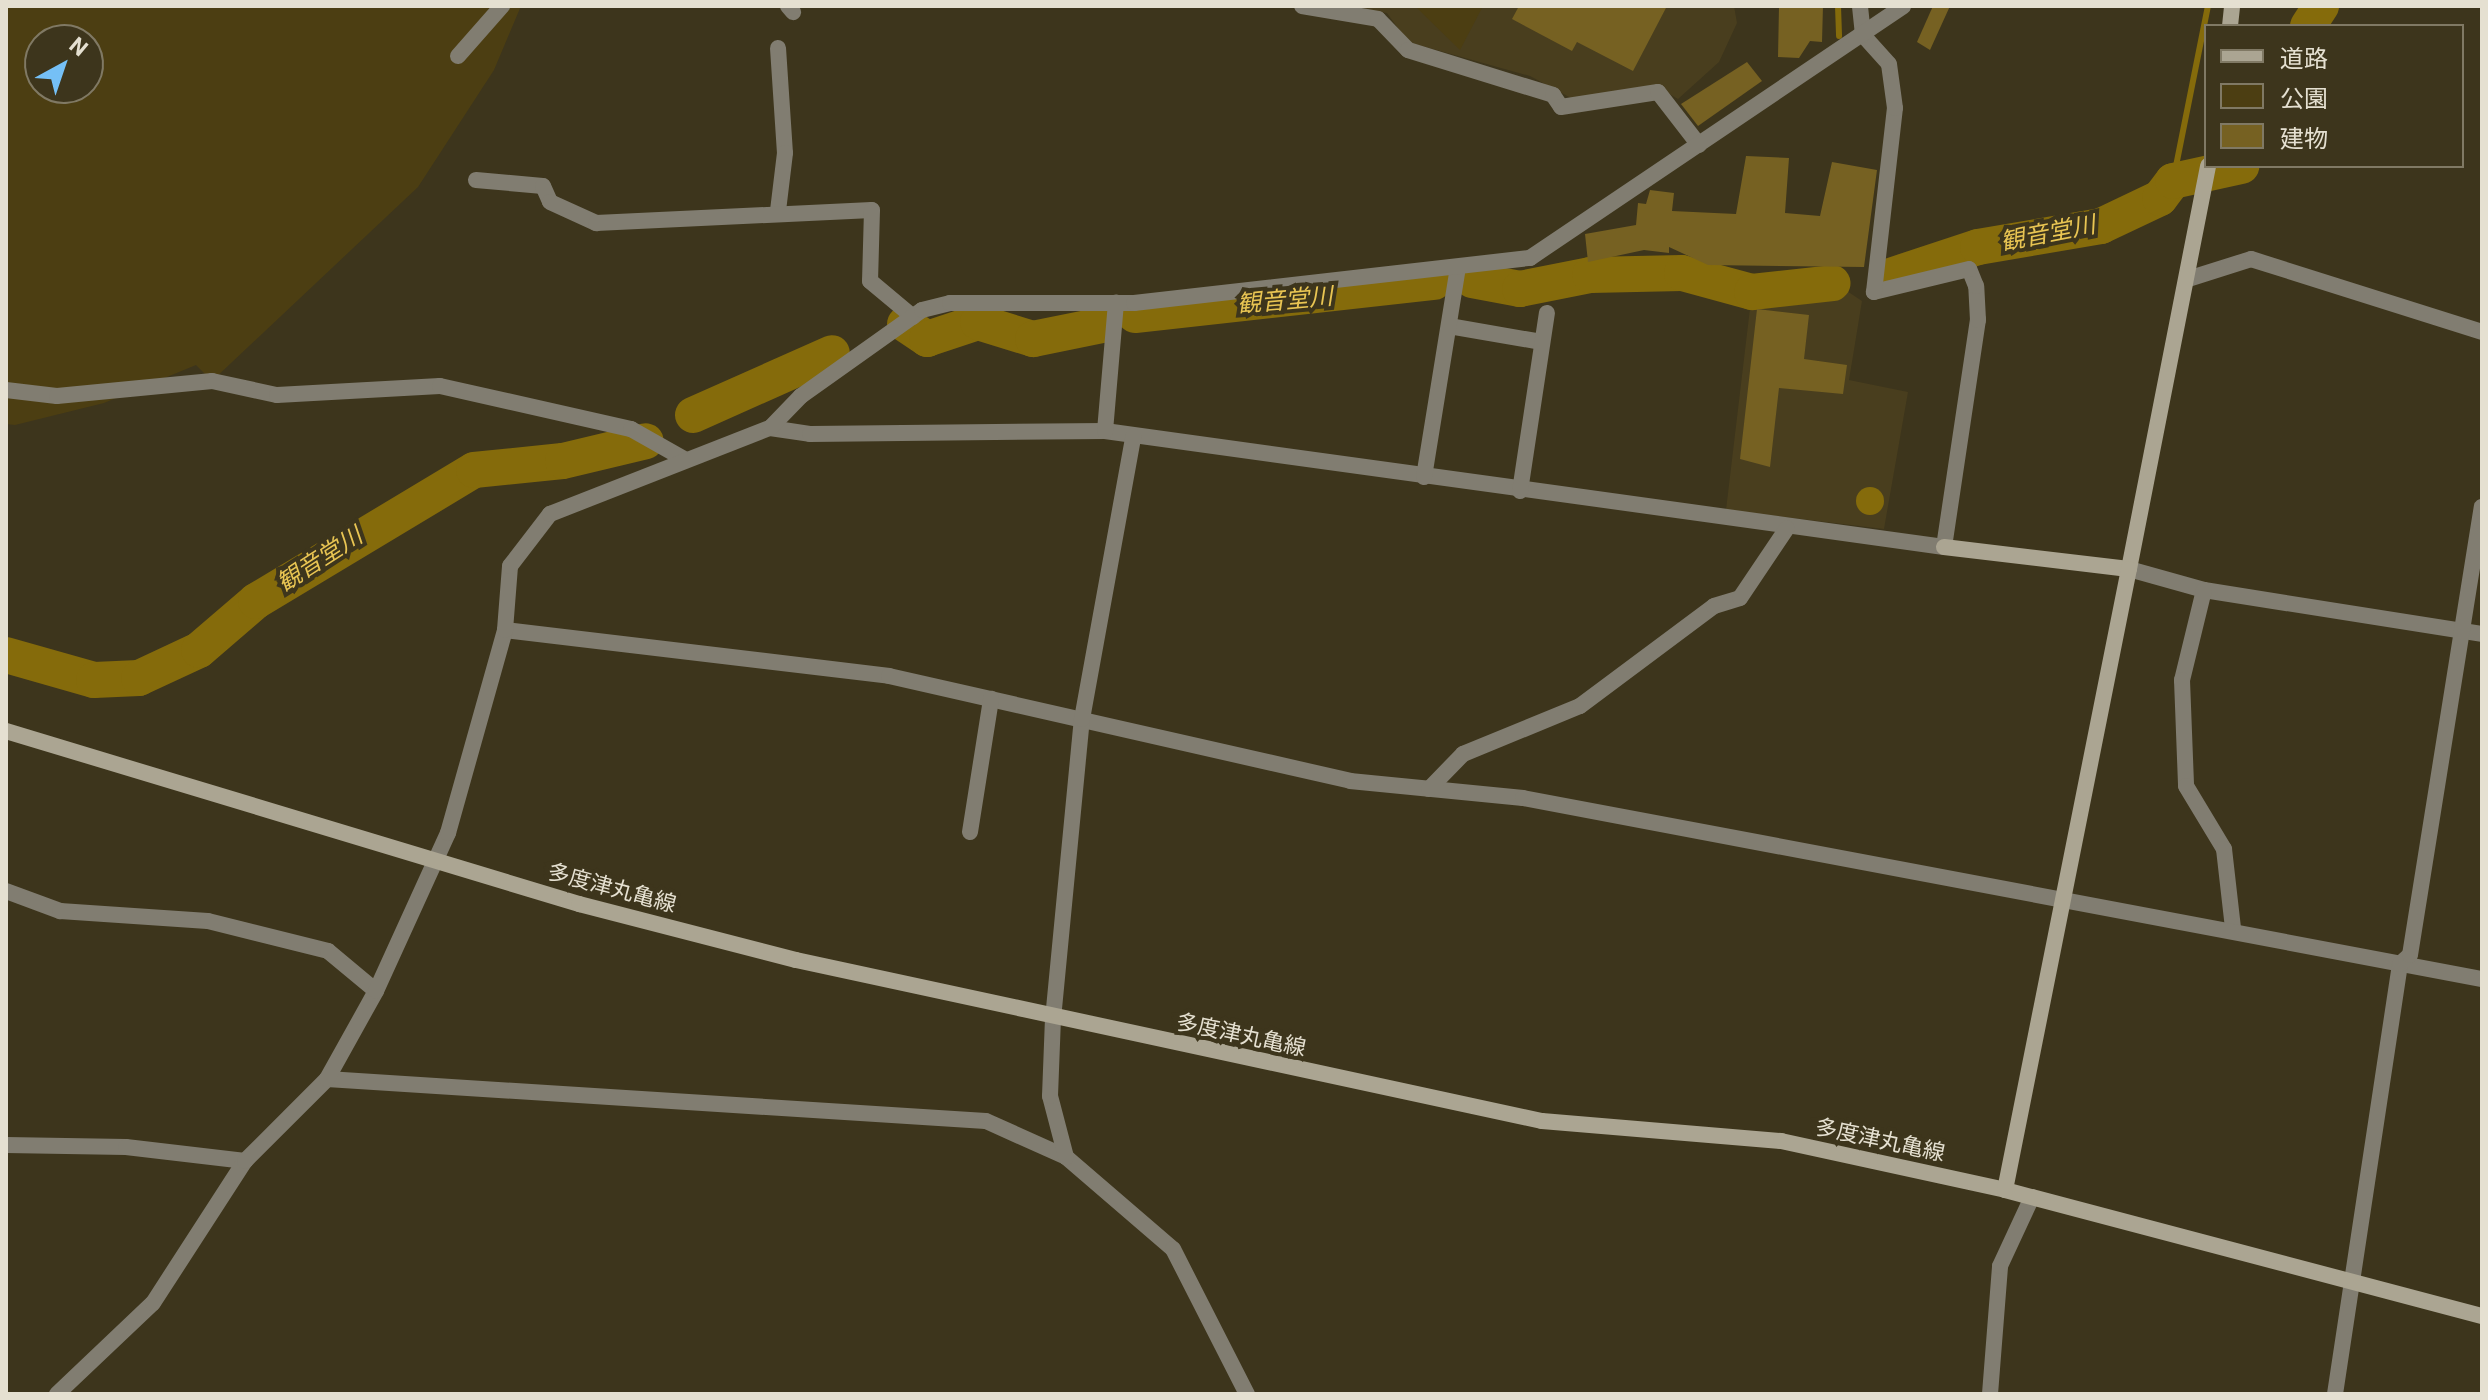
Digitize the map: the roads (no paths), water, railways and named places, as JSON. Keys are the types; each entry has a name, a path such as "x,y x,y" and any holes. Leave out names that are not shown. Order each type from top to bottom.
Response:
{"main road":[{"path":"2005,1190 2066,903 2208,168"},
{"path":"1944,547 2129,569"},
{"name":"多度津丸亀線","path":"6,731 438,862 781,956 1053,1019 1542,1121 1781,1141 2005,1190 2482,1316"}],"street":[{"path":"458,56 502,6"},
{"path":"1302,6 1378,19 1408,50 1553,95 1561,107 1658,92 1699,145"},
{"path":"770,428 810,434 1105,431 1787,528 1944,547 1978,320 1976,286 1969,269 1874,292 1895,108 1889,64 1863,35 1860,6"},
{"path":"57,1394 153,1303 245,1161 327,1079 376,991 438,862 505,630 510,566 550,514 770,428 801,396 913,317 950,303 1116,302 1530,258 1903,6"},
{"path":"778,48 785,153 778,211"},
{"path":"476,180 543,186 550,202 596,223 778,211 872,210 870,281 913,317"},
{"path":"2188,279 2251,259 2482,332"},
{"path":"1424,477 1458,268"},
{"path":"1105,431 1116,302"},
{"path":"1520,491 1547,313"},
{"path":"1449,326 1542,342"},
{"path":"6,390 57,396 212,381 277,395 440,386 631,429 686,460"},
{"path":"1066,1157 1050,1096 1053,1019 1082,719 1133,437"},
{"path":"2335,1394 2349,1281 2400,964 2410,955 2458,627 2482,507"},
{"path":"1429,789 1463,754 1580,706 1714,606 1740,598 1787,528"},
{"path":"2129,569 2204,590 2458,627 2482,634"},
{"path":"2204,590 2182,680 2186,786 2224,849 2233,928"},
{"path":"505,630 889,676 1350,781 1523,798 2066,903 2233,928 2482,979"},
{"path":"970,832 991,699"},
{"path":"6,891 60,911 208,921 328,951 376,991"},
{"path":"327,1079 986,1121 1066,1157 1173,1249 1247,1394"},
{"path":"6,1145 126,1147 245,1161"},
{"path":"1990,1394 2000,1266 2032,1197"}],"waterway":[{"path":"1838,6 1839,36"},
{"path":"2204,24 2208,6"},
{"name":"観音堂川","path":"2309,24 2321,6"},
{"path":"2173,181 2204,26"},
{"name":"観音堂川","path":"1890,276 1978,247 2101,226 2160,198 2173,181 2232,168"},
{"name":"観音堂川","path":"1472,280 1520,289 1590,275 1682,273 1752,292 1833,283"},
{"name":"観音堂川","path":"1135,315 1434,282"},
{"name":"観音堂川","path":"905,324 927,339 978,322 1033,339 1102,325"},
{"name":"観音堂川","path":"693,415 832,353"},
{"name":"観音堂川","path":"6,655 94,680 139,678 199,650 256,601 474,470 563,461 646,441"}]}
